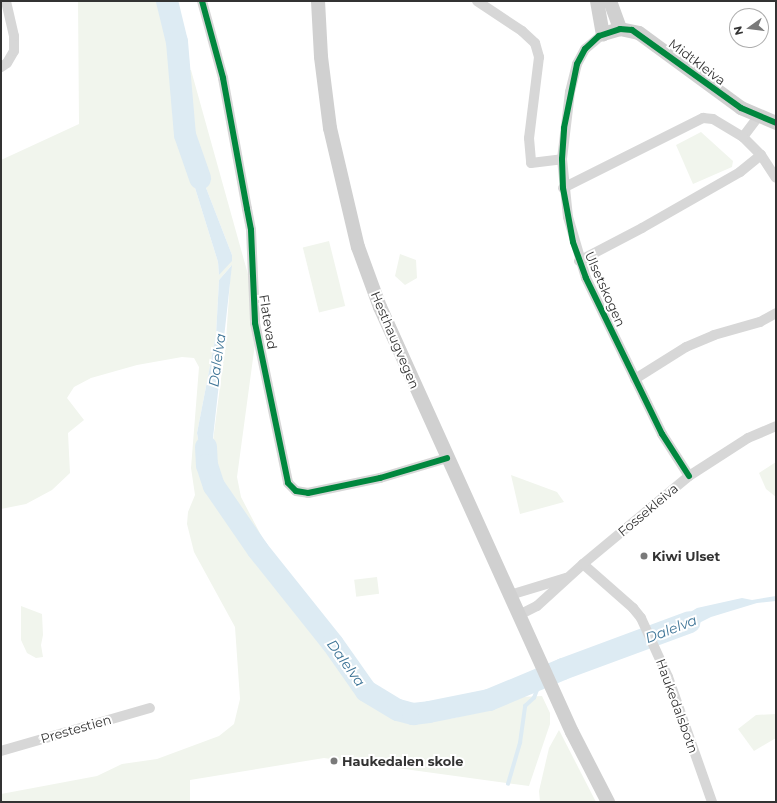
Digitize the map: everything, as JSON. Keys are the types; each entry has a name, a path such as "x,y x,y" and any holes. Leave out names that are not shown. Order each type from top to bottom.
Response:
{"main road":[{"name":"Hesthaugvegen","path":"318,1 321,57 330,128 358,247 397,349 559,703 608,802"},
{"path":"597,1 604,34"},
{"path":"610,1 620,29"},
{"name":"Midtkleiva","path":"604,34 620,29 639,33 726,98 758,117 776,123"}],"street":[{"path":"1,67 7,63 14,51 14,36 6,1"},
{"name":"Flatevad","path":"202,1 223,78 251,230 255,323 288,483 296,491 308,493 387,476 447,458"},
{"path":"477,1 522,31 535,43 539,57 529,138 531,163 562,160"},
{"name":"Ulsetskogen","path":"604,34 589,44 577,64 564,128 562,160 563,188 579,261 662,434 689,476"},
{"path":"743,137 758,117"},
{"path":"563,188 703,118 713,119 743,137 761,155 776,178"},
{"name":"Ulsetskogen","path":"579,261 642,228 740,172 761,155"},
{"path":"635,379 686,347 714,335 760,322 776,314"},
{"name":"Fossekleiva","path":"519,615 537,606 559,588 566,578 689,476 748,438 776,426"},
{"name":"Haukedalsbotn","path":"583,564 633,608 646,627 654,642 712,802"},
{"name":"Fossekleiva","path":"510,595 566,578"},
{"name":"Prestestien","path":"1,751 150,708"}],"shaded area":[{"path":"78,1 165,1 173,68 191,70 259,314 237,477 241,497 264,541 310,608 358,687 372,702 399,717 418,721 455,718 519,697 542,696 550,713 550,724 529,786 324,758 190,780 190,802 1,802 1,794 97,776 122,764 157,759 219,736 234,724 240,699 235,627 194,552 187,524 188,512 195,495 191,468 199,367 194,358 182,357 137,365 91,378 74,387 67,398 84,420 68,433 70,473 52,490 26,504 1,509 1,160 79,124","holes":["191,149 232,255 219,275 218,262 187,162","231,266 226,340 211,456 216,477 205,476 197,433 216,335 219,280"]},
{"path":"701,132 733,161 732,167 693,184 676,145"},
{"path":"329,241 345,306 319,313 303,248"},
{"path":"400,254 416,260 417,278 405,285 395,276"},
{"path":"776,462 776,497 766,489 759,473"},
{"path":"511,475 557,492 564,502 520,514"},
{"path":"377,577 379,594 356,597 354,580"},
{"path":"21,606 42,614 43,635 41,645 43,657 36,658 27,653 21,640"},
{"path":"776,714 776,738 754,751 738,729 756,715"},
{"path":"559,730 596,802 540,802 539,791 549,748"}],"water":[{"path":"191,149 232,255 232,261 219,275 218,262 187,162"},
{"path":"232,265 211,456 216,477 205,476 197,433 216,335 219,280"},
{"path":"776,596 776,601 757,603 711,617 665,640 662,629 697,608 742,598 752,600"}],"waterway":[{"path":"167,1 177,42 185,135 200,178"},
{"name":"Dalelva","path":"206,447 207,465 214,486 258,550 333,644 366,691 398,710 413,714 489,700 563,669 690,622"},
{"path":"508,784 520,743 525,706 534,698 537,690 535,682"}],"cycle path":[{"path":"202,1 223,78 251,230 255,323 288,483 296,491 308,493 380,478 447,458"},
{"path":"689,476 662,434 586,278 573,242 563,188 562,159 564,128 577,64 585,49 599,36 620,29 632,30 741,108 776,123"}],"place":[{"name":"Kiwi Ulset","path":"644,556"},
{"name":"Haukedalen skole","path":"334,761"}]}
